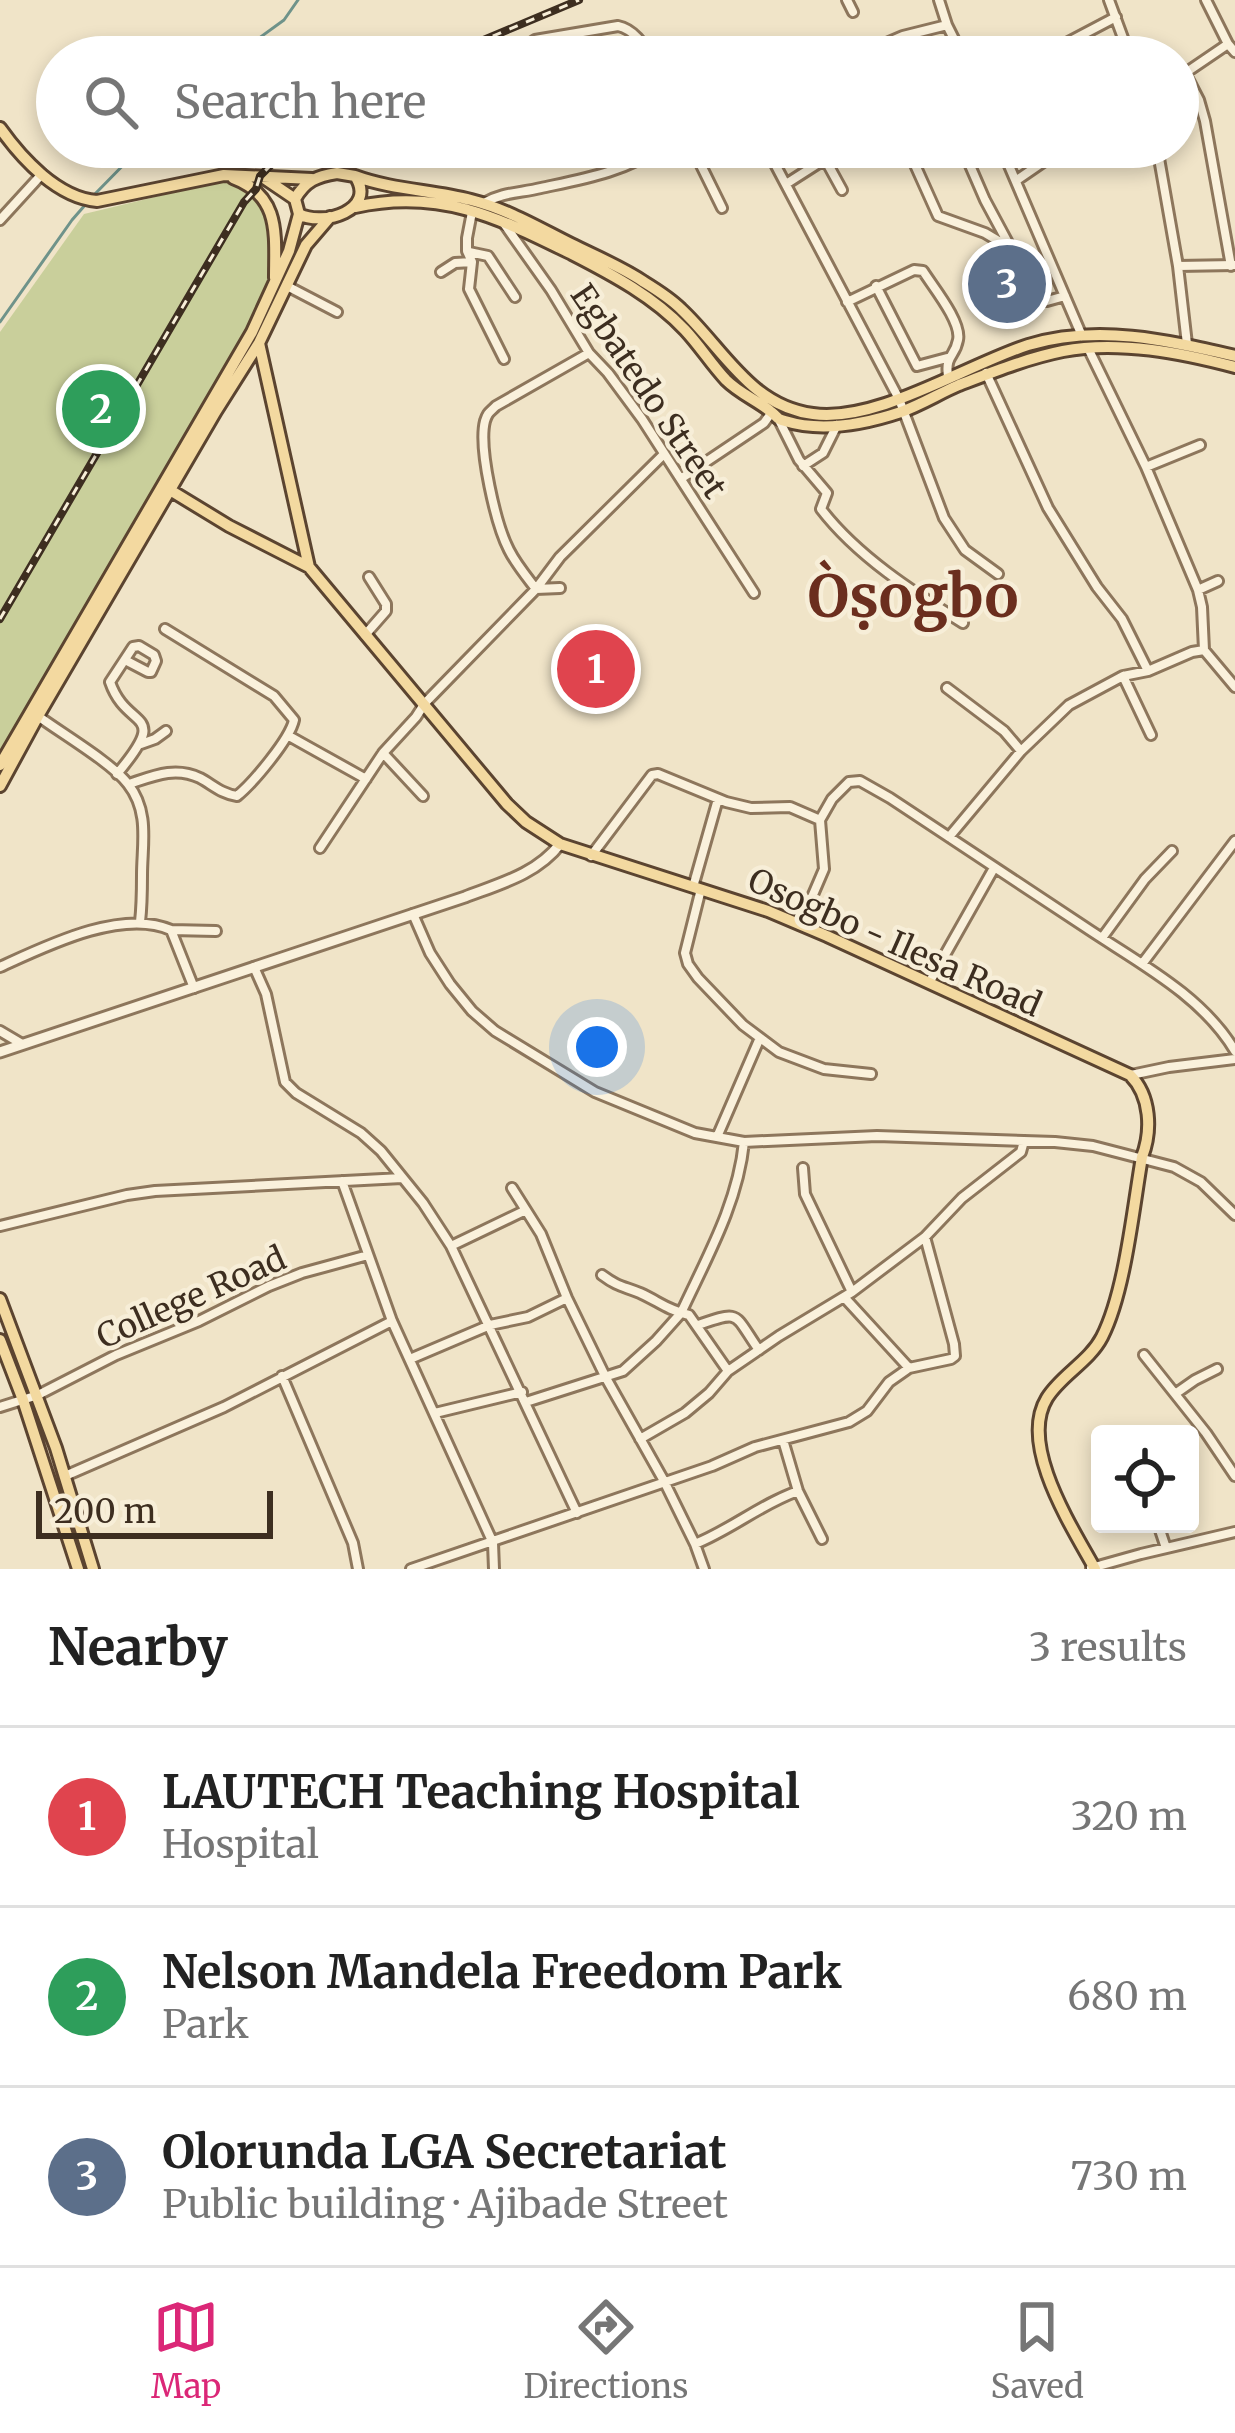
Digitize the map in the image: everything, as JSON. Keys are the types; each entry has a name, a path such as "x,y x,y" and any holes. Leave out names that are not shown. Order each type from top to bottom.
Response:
{"main road":[{"path":"0,128 36,167"},
{"path":"37,168 89,201 224,175 312,179 338,173 478,207 635,289 685,330 734,387 776,416 813,427 837,425 901,405 982,369"},
{"path":"224,175 251,186 264,199 275,237 280,285"},
{"path":"0,765 166,487 259,343 299,214 295,199 261,176"},
{"path":"355,207 362,191 356,176"},
{"path":"295,199 312,179"},
{"path":"299,214 314,221 355,207 416,201 502,209 639,278 681,309 748,385 779,404 807,413 833,415 901,405 948,376 1128,335 1235,356"},
{"path":"0,786 252,332 329,217"},
{"name":"Osogbo - Ilesa Road","path":"259,343 309,567 526,822 560,844 592,856 768,911 1130,1076"},
{"path":"1088,347 1161,352 1235,367"},
{"path":"166,487 309,567"},
{"path":"1093,1568 1050,1481 1040,1443 1039,1415 1055,1387 1090,1354 1105,1330 1116,1295 1148,1142 1145,1102 1130,1076"},
{"path":"0,1299 38,1395 93,1569"},
{"path":"0,1340 78,1569"}],"street":[{"path":"847,0 854,12"},
{"path":"939,0 952,36"},
{"path":"1109,0 1123,36"},
{"path":"1199,65 1231,48 1206,0"},
{"path":"1080,36 1116,17"},
{"path":"903,36 947,25"},
{"path":"559,36 618,26 634,36"},
{"path":"1178,266 1233,265 1199,100"},
{"path":"504,359 469,289 469,221 478,207 496,195 623,168"},
{"path":"702,168 722,208"},
{"path":"777,168 901,405 944,518 965,550 998,574"},
{"path":"786,184 811,168"},
{"path":"830,168 842,190"},
{"path":"916,168 938,216 1013,249"},
{"path":"971,168 1038,298 1047,301 1065,296"},
{"path":"1011,168 1198,590 1204,650 1235,687"},
{"path":"1016,180 1034,168"},
{"path":"1161,168 1187,344"},
{"path":"0,220 42,174"},
{"name":"Egbatedo Street","path":"501,219 589,353 620,388 681,478 754,593"},
{"path":"467,251 488,256 515,297"},
{"path":"442,272 455,262 472,262"},
{"path":"847,302 914,270 923,272 955,322 958,340 947,358 948,376"},
{"path":"280,285 337,312"},
{"path":"876,286 917,366 947,358"},
{"path":"536,589 500,528 484,441 486,419 496,406 589,353"},
{"path":"982,369 1048,508 1122,619 1148,671"},
{"path":"681,478 776,416 803,466 827,493 821,509 841,533 916,595 963,623"},
{"path":"803,466 823,453 837,425"},
{"path":"1146,467 1200,445"},
{"path":"320,848 383,753 425,703 536,589 560,557 663,455"},
{"path":"364,636 386,610 368,577"},
{"path":"1198,590 1218,581"},
{"path":"536,589 560,588"},
{"path":"129,784 181,772 237,796 289,736 294,720 274,696 165,629"},
{"path":"949,837 1021,751 1069,705 1124,676 1204,650"},
{"path":"117,774 144,732 143,724 110,687 125,660"},
{"path":"1124,676 1151,735"},
{"path":"947,688 1004,731 1021,751"},
{"path":"38,716 129,784 145,830 140,922"},
{"path":"140,744 166,730"},
{"path":"289,736 367,779"},
{"path":"383,753 423,796"},
{"path":"592,856 652,775 751,808 790,807 820,820"},
{"path":"800,925 824,869 820,820 849,782 860,781 1142,964 1204,1012 1225,1034 1235,1055 1130,1076"},
{"path":"718,799 685,953 688,964 759,1040 824,1069 871,1074"},
{"path":"1142,964 1235,841"},
{"path":"0,1052 465,897 534,869 560,844"},
{"path":"1102,938 1172,850"},
{"path":"929,983 994,868"},
{"path":"413,914 450,984 495,1031 596,1092 695,1133 743,1142 878,1136 1093,1146 1174,1166 1201,1182 1235,1215"},
{"path":"0,968 117,922 216,931"},
{"path":"170,930 194,988"},
{"path":"254,967 266,994 284,1077 296,1094 362,1133 404,1178 451,1246 577,1513"},
{"path":"0,1031 22,1044"},
{"path":"716,1138 759,1040"},
{"path":"640,1439 685,1414 728,1371 848,1294 925,1237 962,1198 1021,1151 1024,1141"},
{"path":"435,1413 606,1378 638,1359 680,1312 728,1208 740,1175 743,1142"},
{"path":"803,1168 805,1194 848,1294 909,1367"},
{"path":"0,1226 127,1195 404,1178"},
{"path":"342,1181 392,1321 493,1543 494,1569"},
{"path":"512,1188 541,1234 567,1298 664,1481 704,1569"},
{"path":"451,1246 526,1210"},
{"path":"411,1569 755,1447 849,1422 867,1412 889,1382 909,1367 955,1357 925,1237"},
{"name":"College Road","path":"0,1407 38,1395 269,1286 368,1255"},
{"path":"602,1275 621,1288 689,1315 728,1371"},
{"path":"410,1359 567,1298"},
{"path":"698,1325 729,1314 759,1350"},
{"path":"64,1476 224,1407 392,1321"},
{"path":"1144,1355 1235,1476"},
{"path":"1175,1394 1217,1369"},
{"path":"282,1376 353,1544 358,1569"},
{"path":"783,1440 798,1491 822,1539"},
{"path":"695,1544 798,1491"},
{"path":"1093,1568 1235,1532"},
{"path":"1161,1533 1166,1548"}],"green space":[{"path":"243,176 264,191 274,237 272,286 0,760 0,332 84,214"}],"waterway":[{"path":"262,36 284,20 298,0"},
{"path":"92,197 120,168"},
{"path":"0,322 86,204"}],"railway":[{"path":"493,36 579,0"},
{"path":"0,619 268,168"}],"place":[{"name":"Olorunda LGA Secretariat","path":"1007,284"},
{"name":"Nelson Mandela Freedom Park","path":"101,409"},
{"name":"LAUTECH Teaching Hospital","path":"596,669"}],"district":[{"name":"Òṣogbo","path":"913,597"}]}
